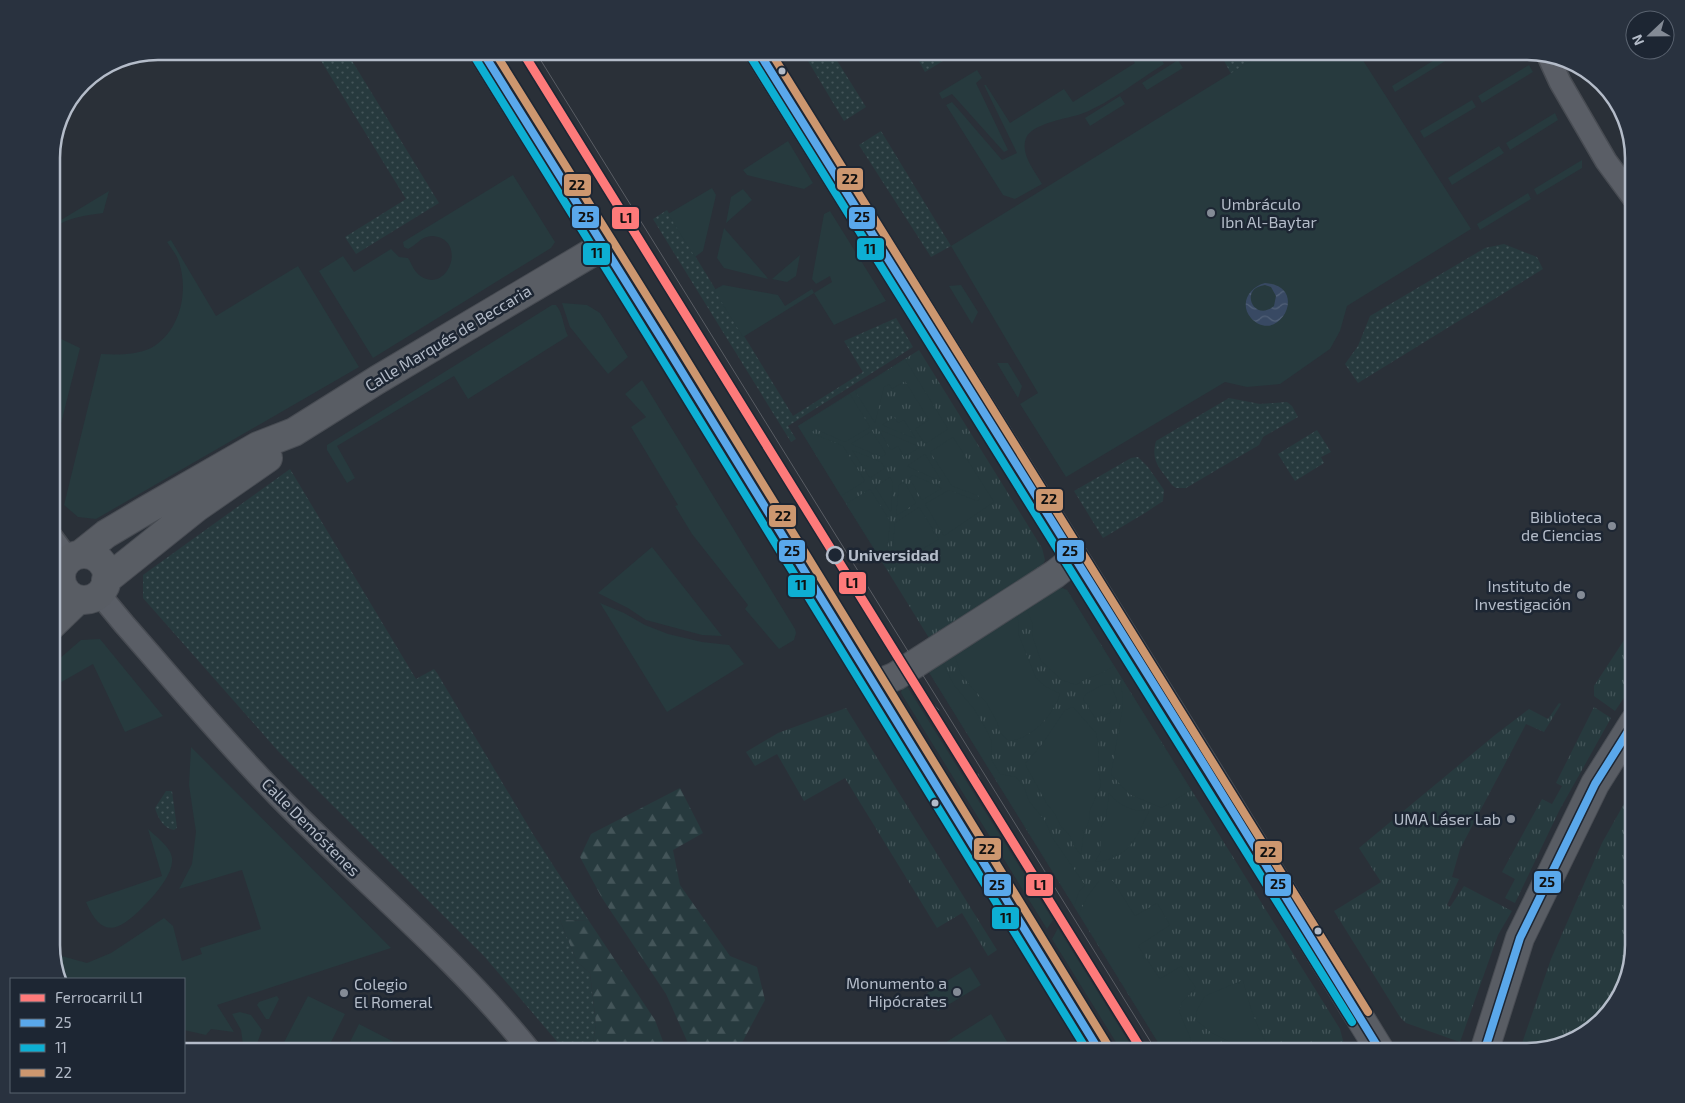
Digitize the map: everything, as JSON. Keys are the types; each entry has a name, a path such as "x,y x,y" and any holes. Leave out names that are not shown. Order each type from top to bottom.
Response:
{"street":[{"path":"488,60 1094,1043"},
{"path":"764,60 1374,1043"},
{"path":"1551,63 1560,82 1606,161 1625,187"},
{"name":"Calle Marqués de Beccaria","path":"66,565 106,534 258,446 294,432 377,380 603,246"},
{"name":"Calle Marqués de Beccaria","path":"60,620 196,508 266,460 294,432"},
{"path":"60,553 66,565 61,583 67,594 95,592 106,572 100,561 88,554 66,565"},
{"path":"875,685 896,676 1056,574 1074,559"},
{"name":"Calle Demóstenes","path":"95,592 277,796 460,971 501,1014 524,1043"},
{"path":"1487,1043 1520,938 1595,784 1625,736"},
{"path":"1501,1043 1530,956 1591,824 1625,765"}],"green space":[{"path":"321,60 352,60 439,203 356,254 345,237 406,199"},
{"path":"807,60 837,60 866,107 844,121"},
{"path":"918,60 944,60 925,72"},
{"path":"1133,60 1162,60 1164,64 1099,106 1078,115 1041,126 1029,133 1025,144 1026,156 1042,184 1015,199 1003,195 946,105 952,102 1002,160 1017,153 984,85 986,85 1010,123 1064,89 1073,102 1135,63"},
{"path":"1178,60 1183,68 1147,90 1142,83"},
{"path":"1224,60 1253,60 1231,74"},
{"path":"1252,60 1363,60 1471,229 1347,306 1340,331 1330,349 1280,384 1247,387 1225,382 1066,477 1020,404 1038,393 951,246"},
{"path":"1434,60 1447,60 1395,92 1392,86"},
{"path":"1529,65 1533,72 1482,103 1478,96"},
{"path":"977,70 982,78 976,83 1008,150 1004,152 952,94 942,99 939,93"},
{"path":"1120,96 1125,104 1090,126 1085,118"},
{"path":"1472,100 1476,107 1424,138 1420,131"},
{"path":"1555,113 1558,120 1510,150 1506,143"},
{"path":"881,131 951,246 931,257 859,145"},
{"path":"788,141 813,183 804,189 747,175 743,170"},
{"path":"1499,146 1504,153 1452,185 1448,178"},
{"path":"1582,160 1582,168 1537,195 1534,189"},
{"path":"513,175 555,242 551,248 373,358 319,271 343,256 354,272 391,249 399,257 408,258 419,275 429,280 438,278 446,273 450,264 452,255 450,246 443,239 432,236 422,239 408,249 404,247 403,242"},
{"path":"712,188 716,195 703,251 695,257 668,214"},
{"path":"743,189 752,200 726,223 731,197"},
{"path":"109,191 103,213 82,216 60,224 60,221"},
{"path":"1528,193 1531,199 1480,230 1477,224"},
{"path":"667,210 793,416 863,372 844,341 896,318 913,347 788,426 796,439 791,442 653,219"},
{"path":"830,211 886,301 834,325 814,293 832,282 830,276 816,284 812,279 824,214"},
{"path":"724,228 768,279 724,268 717,258"},
{"path":"171,240 216,316 298,266 359,367 96,519 78,517 64,505 101,354 133,353 151,348 169,332 180,310 183,286 182,274 178,259 167,242"},
{"path":"1504,244 1537,257 1543,269 1358,383 1345,364 1358,346 1370,316 1485,248"},
{"path":"800,255 796,276 787,282 772,279"},
{"path":"723,285 778,295 785,306 812,289 814,293 743,337 714,290"},
{"path":"961,285 978,312 972,324 949,286"},
{"path":"562,303 587,305 600,313 628,357 608,374 570,327"},
{"path":"552,305 556,305 558,308 568,336 468,399 454,376 337,446 355,478 347,483 327,450 327,445"},
{"path":"60,338 80,348 60,427"},
{"path":"919,350 1042,548 1045,560 1042,566 929,638 798,426"},
{"path":"905,359 948,429 925,444 915,429 929,420 905,381 892,389 889,384 884,387 875,423 855,391"},
{"path":"997,363 1008,363 1022,386 1018,398"},
{"path":"642,380 795,629 794,640 779,649 745,609 748,605 692,534 675,506 678,505 631,427 646,417 625,394"},
{"path":"850,394 870,427 845,442 815,429 812,432 843,446 865,481 841,496 798,426"},
{"path":"1229,398 1260,404 1287,402 1292,406 1298,417 1263,437 1259,445 1186,488 1176,488 1158,465 1154,454 1156,441"},
{"path":"894,417 898,423 904,420 916,439 882,425"},
{"path":"878,429 920,447 904,457 898,446 891,450"},
{"path":"1317,430 1331,452 1321,457 1324,463 1295,481 1278,454"},
{"path":"872,431 886,454 881,457 851,444"},
{"path":"953,437 994,502 944,536 925,504 949,490 977,501 980,499 979,496 952,486 930,452"},
{"path":"852,450 881,462 885,468 870,478"},
{"path":"925,454 942,482 907,466"},
{"path":"1138,457 1148,467 1164,490 1163,501 1103,538 1074,491 1131,458"},
{"path":"290,469 416,679 434,669 437,673 533,834 589,921 560,920 577,962 590,973 596,1024 593,1043 558,1043 484,956 278,751 143,598 143,575"},
{"path":"913,475 942,488 922,500 909,478"},
{"path":"890,477 893,483 891,512 875,487"},
{"path":"904,481 916,503 896,516 899,485"},
{"path":"870,489 890,521 887,553 889,556 892,554 895,523 919,507 939,539 888,570 846,504"},
{"path":"652,547 722,636 702,635 646,620 628,608 598,593"},
{"path":"1059,587 1067,590 1340,1029 1344,1043 1158,1043 927,669"},
{"path":"1059,587 1067,590 1114,666 1076,685 1062,680 1041,661 1033,638 1032,622 1026,608"},
{"path":"600,603 668,634 702,642 729,645 744,664 667,712"},
{"path":"1016,614 1019,623 1018,633 1036,678 1045,686 1060,694 1047,718 1040,725 1026,736 1009,741 1000,733 997,722 986,702 961,674 954,653"},
{"path":"100,639 163,716 125,732 93,664 60,683 60,658 81,640"},
{"path":"1625,639 1625,696 1615,711 1594,696 1594,686"},
{"path":"941,660 954,685 974,709 986,729 992,742 991,759 1000,774 1016,777 1024,787 1029,801 1045,821 1052,837 1085,885 1079,892 1074,906 927,669"},
{"path":"1121,677 1191,790 1162,808 1129,794 1111,774 1123,706"},
{"path":"905,683 1053,920 1047,929 901,693 902,686"},
{"path":"1104,684 1111,685 1117,700 1110,713 1095,718 1083,699 1086,694"},
{"path":"1559,703 1561,704 1544,732 1526,724 1460,849 1452,877 1459,879 1447,905 1450,907 1464,886 1512,911 1498,935 1460,1042 1406,1023 1400,1017 1334,911 1381,882 1359,848 1529,709 1548,719"},
{"path":"1073,707 1096,733 1099,748 1098,769 1101,785 1090,810 1081,855 1047,804 1025,764 1043,743 1065,710"},
{"path":"1594,707 1611,718 1559,811 1515,903 1505,898 1515,879 1502,872 1542,799 1552,804 1562,786 1556,783"},
{"path":"846,708 997,950 988,956 962,913 937,928 845,778 804,801 777,754 755,766 746,752 778,733"},
{"path":"191,747 391,948 217,1005 234,1032 211,1029 206,1035 185,1030 185,978 66,978 61,956 87,963 111,953 164,918 173,926 182,961 202,954 200,948 261,929 242,870 179,889 192,864 196,832 189,785"},
{"path":"680,788 703,833 673,850 680,885 730,956 757,967 765,1000 742,1043 688,1043 666,994 602,898 580,857 591,834"},
{"path":"166,791 172,791 177,828 174,830 162,822 155,808"},
{"path":"1109,793 1127,807 1149,811 1130,846 1116,857 1095,862 1101,851 1101,827 1106,818"},
{"path":"1625,802 1625,945 1620,976 1601,1010 1592,1019 1558,1038 1522,1043 1551,959 1602,843"},
{"path":"148,829 169,850 172,858 170,871 147,903 126,922 111,928 105,927 98,922 86,902 162,876"},
{"path":"1099,881 1113,881 1135,916 1157,903 1170,925 1138,946 1160,979 1181,966 1196,988 1182,1002 1179,1011 1192,1043 1158,1043 1079,914 1087,897"},
{"path":"560,920 589,921 655,1020 664,1043 593,1043 596,1024 590,973 577,962"},
{"path":"1058,928 1129,1043 1116,1043 1052,939"},
{"path":"970,967 981,985 938,1011 927,993"},
{"path":"1243,980 1254,1018 1266,1043 1232,1043 1212,1033 1197,1021 1196,1012 1205,996"},
{"path":"277,996 279,999 269,1019 266,1019 257,1005 259,1002"},
{"path":"308,996 345,1014 330,1043 284,1043"},
{"path":"240,1012 251,1015 262,1030 257,1043 243,1043 241,1030 232,1014"},
{"path":"991,1014 1008,1043 945,1043"},
{"path":"359,1024 396,1043 350,1043"}],"water":[{"path":"1265,283 1279,287 1286,294 1288,303 1285,313 1271,325 1261,325 1247,313 1246,302 1250,292 1259,285","holes":["1265,285 1271,287 1276,296 1274,306 1267,310 1255,308 1252,303 1252,292 1257,287"]}],"tram line":[{"path":"541,60 1151,1043"},
{"path":"916,686 939,710"},
{"path":"978,774 991,807"}],"rail line":[{"name":"L1","path":"528,60 1137,1043"}],"transit line":[{"name":"11","path":"476,60 1082,1043"},
{"name":"25","path":"488,60 666,346 1094,1043"},
{"name":"22","path":"500,60 675,341 1107,1043"},
{"name":"11","path":"752,60 1352,1022"},
{"name":"25","path":"764,60 1208,771 1375,1043"},
{"name":"22","path":"776,60 1368,1012"},
{"name":"25","path":"1487,1043 1520,938 1595,784 1625,736"}],"place":[{"name":"Umbráculo Ibn Al-Baytar","path":"1211,213"},
{"name":"Biblioteca de Ciencias","path":"1612,526"},
{"name":"Universidad","path":"835,555"},
{"name":"Instituto de Investigación","path":"1581,595"},
{"name":"UMA Láser Lab","path":"1511,819"},
{"name":"Monumento a Hipócrates","path":"957,992"},
{"name":"Colegio El Romeral","path":"344,993"}]}
